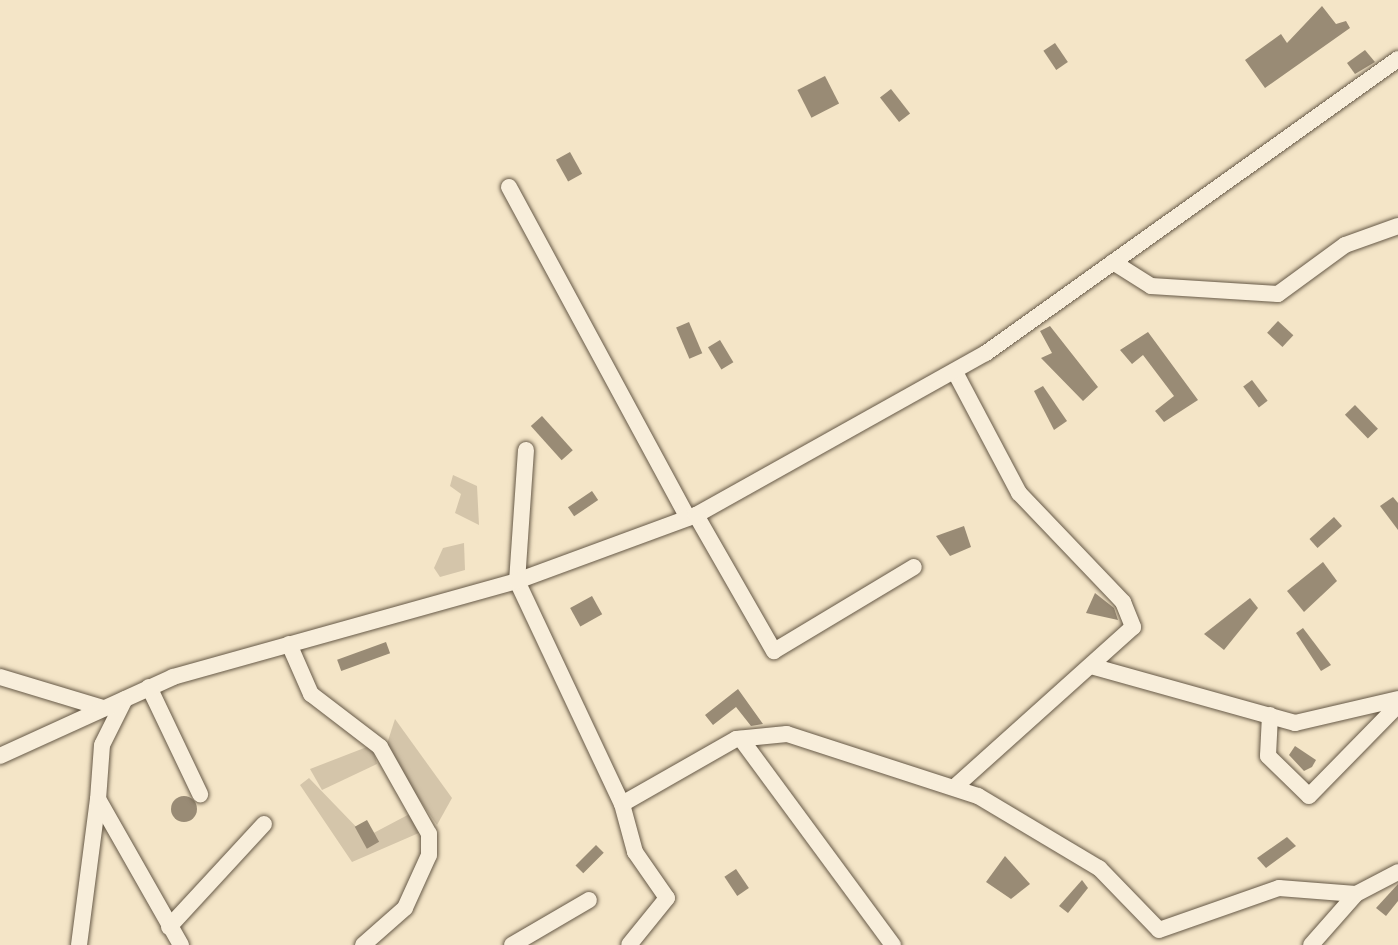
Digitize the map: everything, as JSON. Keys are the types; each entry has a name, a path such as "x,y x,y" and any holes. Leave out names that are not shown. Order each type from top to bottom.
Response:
{"street":[{"path":"0,756 149,687 289,644 517,581 692,516 955,372 1398,59"},
{"path":"509,187 692,516 774,651 914,567"},
{"path":"1113,262 1151,286 1278,294 1345,245 1398,226"},
{"path":"955,372 1019,493 1123,602 1133,627 956,786"},
{"path":"526,450 517,581 622,804 635,852 667,898 635,943"},
{"path":"289,644 311,694 380,747 429,834 412,896 363,945"},
{"path":"1091,666 1305,724 1339,708 1398,699"},
{"path":"0,677 103,708"},
{"path":"149,687 200,794"},
{"path":"79,945 102,745 125,699"},
{"path":"1270,715 1268,756 1309,796 1398,705"},
{"path":"622,804 741,739 787,734 956,786 1080,854 1159,930 1279,888 1356,894"},
{"path":"741,739 893,945"},
{"path":"98,799 181,945"},
{"path":"169,927 264,824"},
{"path":"1311,945 1356,894 1398,872"},
{"path":"512,945 589,900"}],"shaded area":[{"path":"453,475 477,486 479,525 455,513 461,494 450,486"},
{"path":"464,543 465,570 440,577 434,568 443,548"},
{"path":"395,719 452,798 437,825 385,750"},
{"path":"372,745 377,764 322,790 310,769"},
{"path":"309,778 366,837 419,809 428,829 352,862 300,785"}],"building":[{"path":"1322,6 1336,24 1346,21 1350,28 1265,88 1245,60 1281,34 1287,43"},
{"path":"1055,43 1068,62 1056,70 1043,51"},
{"path":"1365,50 1375,62 1355,74 1347,63"},
{"path":"825,76 839,104 811,118 797,90"},
{"path":"891,89 910,113 899,122 880,98"},
{"path":"570,152 582,174 568,182 556,160"},
{"path":"1278,321 1293,335 1282,347 1267,333"},
{"path":"689,322 702,353 689,359 676,327"},
{"path":"1050,326 1098,387 1083,401 1041,358 1052,353 1040,331"},
{"path":"1148,332 1198,400 1164,422 1155,411 1174,396 1143,355 1132,364 1120,350"},
{"path":"720,340 733,362 721,369 708,347"},
{"path":"1252,380 1268,401 1259,407 1243,387"},
{"path":"1043,386 1067,421 1054,430 1034,391"},
{"path":"1355,405 1378,429 1368,438 1345,415"},
{"path":"542,416 573,450 562,460 531,426"},
{"path":"592,491 598,500 574,516 568,507"},
{"path":"1393,497 1398,503 1398,530 1380,506"},
{"path":"1334,517 1342,526 1318,548 1309,539"},
{"path":"964,526 971,547 950,556 936,536"},
{"path":"1323,562 1337,581 1304,612 1287,591"},
{"path":"1095,593 1114,608 1118,620 1086,613"},
{"path":"592,596 602,614 580,626 570,608"},
{"path":"1250,598 1258,608 1224,650 1204,634"},
{"path":"1303,628 1331,665 1321,671 1296,633"},
{"path":"386,642 390,653 341,671 337,660"},
{"path":"738,689 763,724 751,726 736,707 713,725 705,715"},
{"path":"1295,746 1316,760 1312,767 1304,771 1289,755"},
{"path":"184,796 193,800 197,809 193,818 184,822 175,818 171,809 175,800"},
{"path":"367,820 379,842 367,849 355,827"},
{"path":"1287,837 1296,846 1266,868 1257,858"},
{"path":"596,845 604,853 583,873 575,866"},
{"path":"1005,856 1030,884 1011,899 986,882"},
{"path":"736,869 749,888 737,896 724,877"},
{"path":"1082,880 1088,888 1068,913 1059,906"},
{"path":"1398,884 1398,901 1386,916 1376,908"}]}
